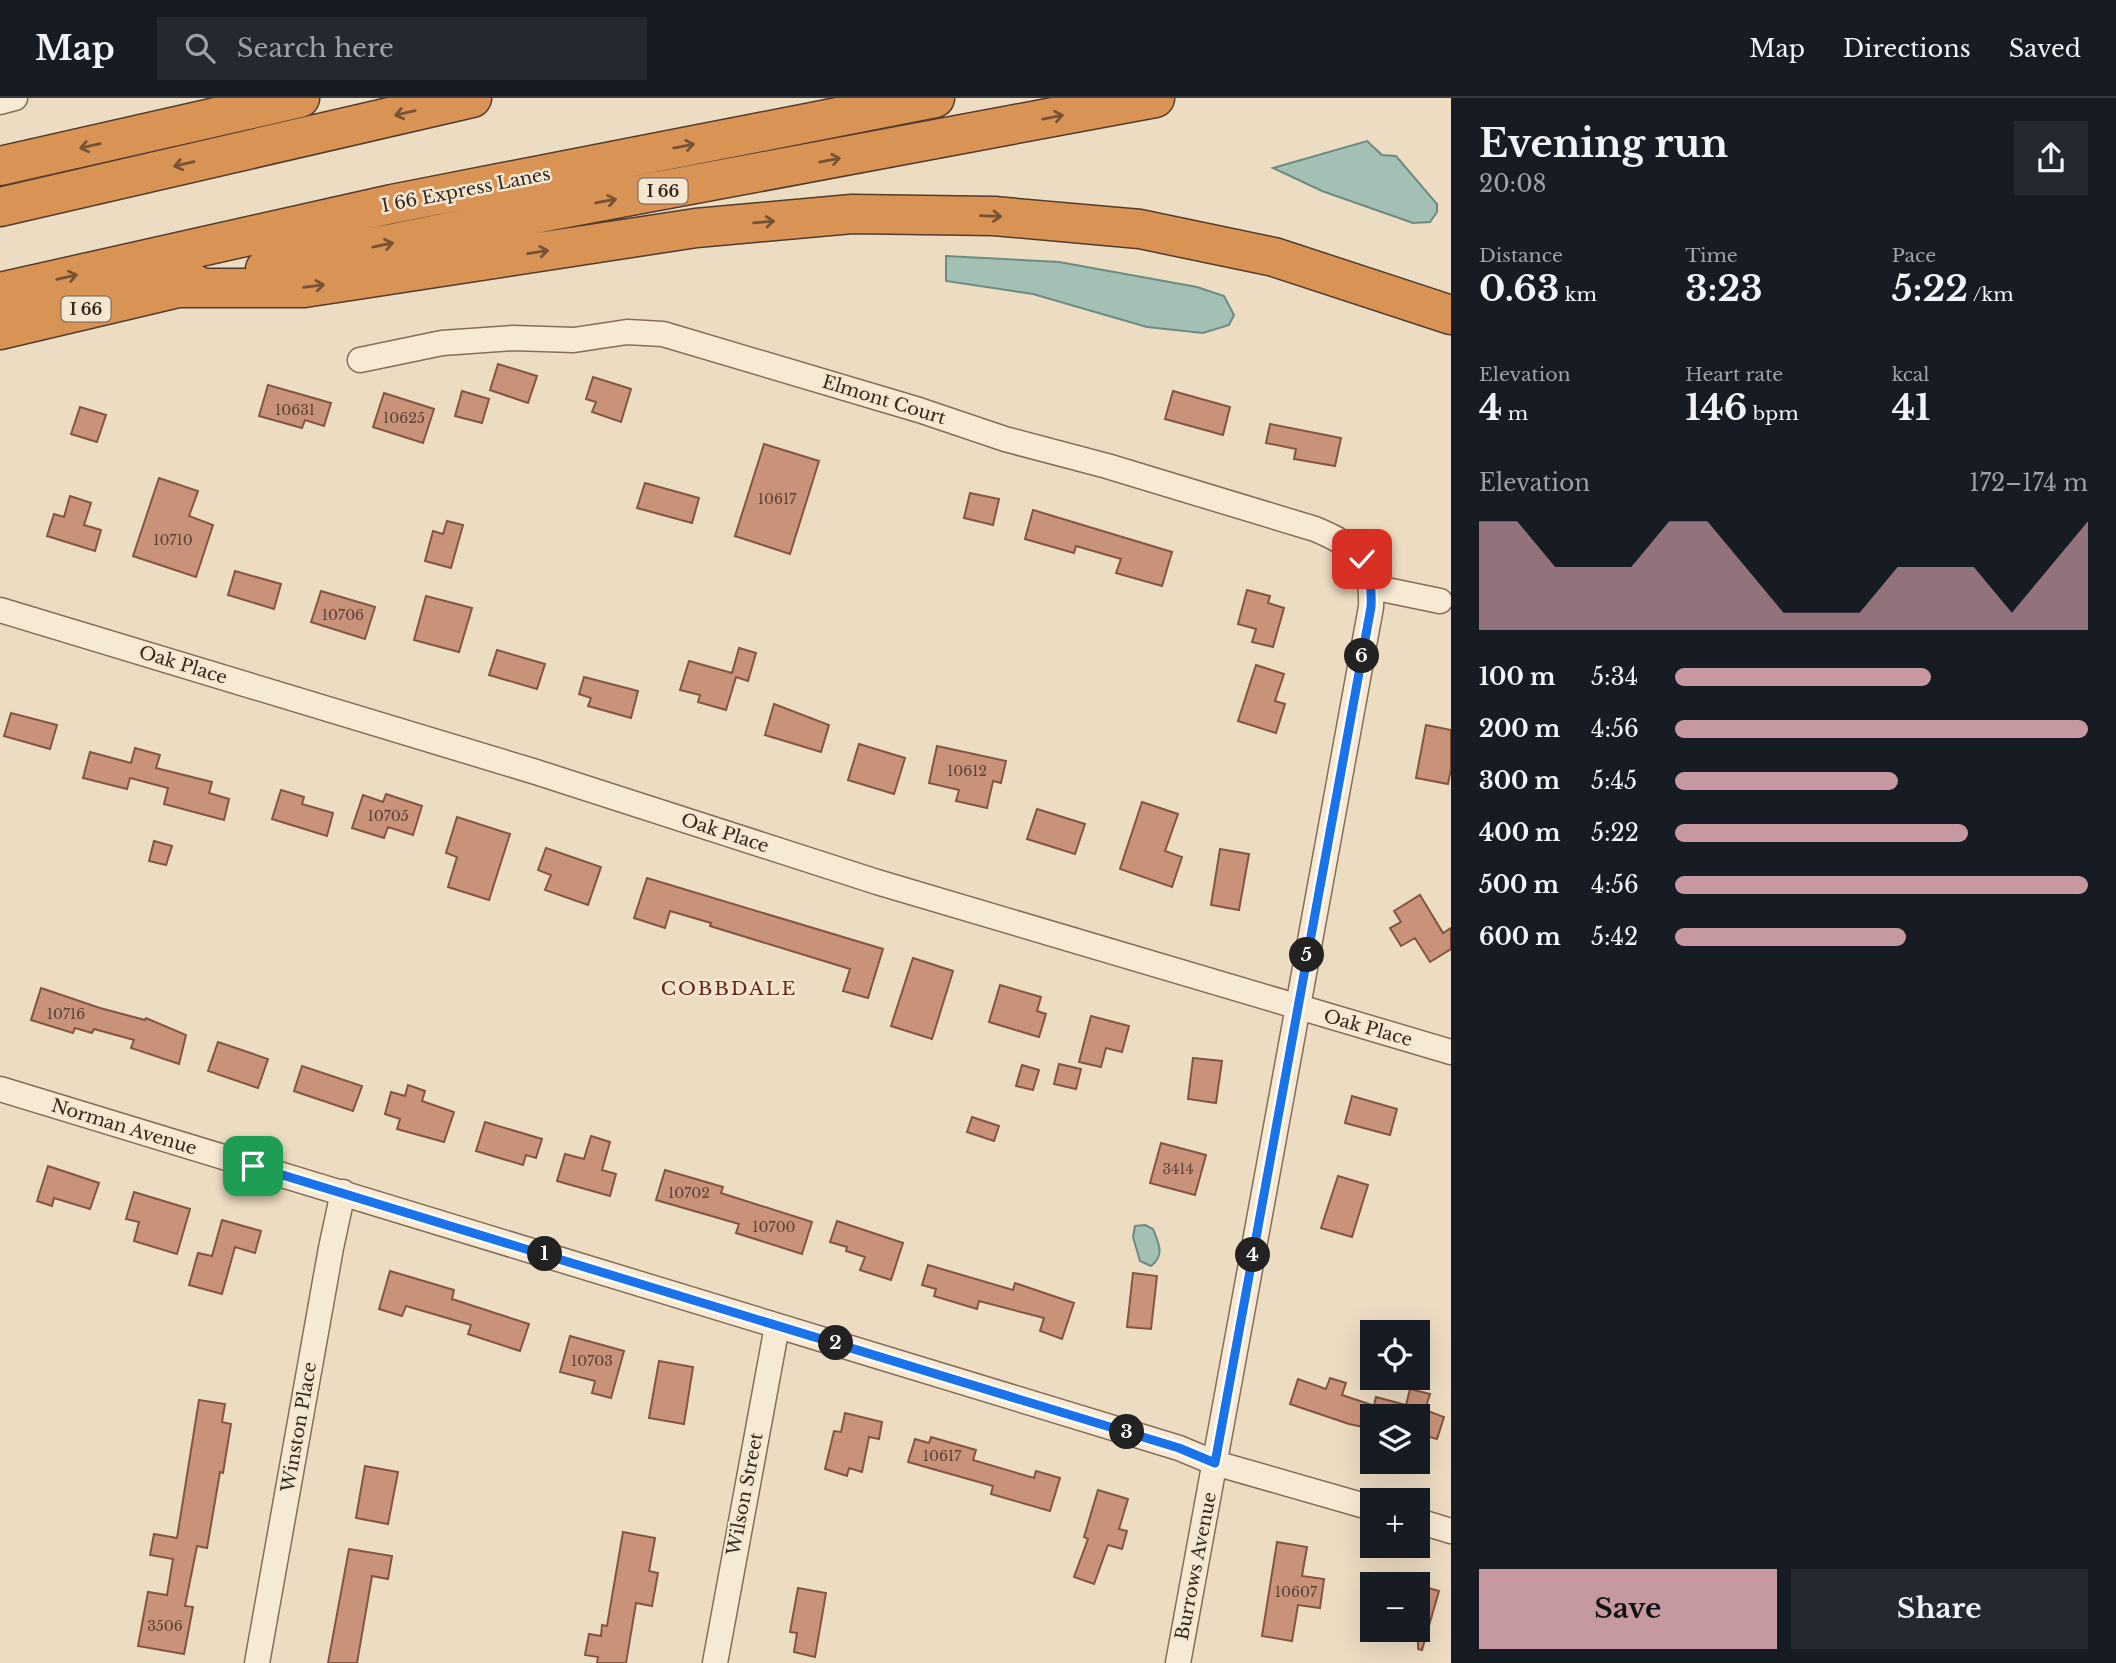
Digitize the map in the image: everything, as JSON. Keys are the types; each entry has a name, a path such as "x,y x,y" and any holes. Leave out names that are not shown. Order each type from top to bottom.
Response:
{"highway":[{"path":"0,166 300,98"},
{"path":"0,207 472,98"},
{"name":"I 66","path":"0,330 172,288 551,211 1155,98"},
{"name":"I 66 Express Lanes","path":"0,292 392,204 920,100"},
{"path":"172,288 304,288 696,228 826,216 994,216 1140,229 1274,257 1451,315"}],"street":[{"path":"0,102 15,98"},
{"name":"Elmont Court","path":"360,360 442,343 513,338 574,340 627,332 663,334 906,406 1005,439 1107,466 1315,529 1353,549 1368,572 1372,587"},
{"path":"1372,587 1440,601"},
{"name":"Burrows Avenue","path":"1178,1663 1371,607 1372,587"},
{"name":"Oak Place","path":"0,610 536,772 890,886 1451,1052"},
{"name":"Norman Avenue","path":"0,1088 1179,1448 1215,1463 1360,1505"},
{"name":"Winston Place","path":"257,1663 343,1192"},
{"name":"Wilson Street","path":"715,1663 777,1326"},
{"path":"1430,1525 1451,1531"}],"shaded area":[{"path":"1367,141 1382,155 1396,156 1437,204 1437,212 1430,222 1413,223 1322,191 1273,168"},
{"path":"946,256 1059,262 1197,287 1224,296 1234,315 1229,325 1203,333 1147,327 1033,294 946,281"},
{"path":"1145,1225 1153,1229 1160,1249 1158,1258 1151,1266 1140,1261 1133,1237 1135,1226"}],"building":[{"path":"498,364 537,376 528,403 490,390"},
{"path":"593,377 631,389 621,422 592,412 596,402 586,399"},
{"path":"268,385 331,403 324,426 305,420 302,428 259,416"},
{"path":"462,391 489,399 482,423 455,416"},
{"path":"1173,391 1230,407 1223,435 1165,419"},
{"path":"384,393 434,409 423,443 373,427"},
{"path":"80,407 106,415 97,442 71,434"},
{"path":"1270,424 1341,438 1335,466 1294,459 1296,449 1266,443"},
{"path":"764,444 819,461 790,554 735,536"},
{"path":"159,478 198,491 189,516 213,525 196,577 133,556"},
{"path":"645,483 699,498 692,523 637,508"},
{"path":"970,493 999,499 993,525 964,518"},
{"path":"70,496 91,503 84,525 101,530 95,551 47,536 54,514 64,517"},
{"path":"1033,510 1172,552 1162,586 1116,573 1121,559 1076,546 1074,553 1025,539"},
{"path":"447,521 463,525 451,568 425,561 433,531 443,534"},
{"path":"235,571 281,584 274,609 228,595"},
{"path":"1247,590 1270,596 1268,603 1284,608 1273,647 1252,642 1256,629 1238,624"},
{"path":"321,591 375,607 365,639 311,622"},
{"path":"426,596 472,608 459,652 414,640"},
{"path":"739,648 756,653 748,681 736,677 726,710 698,702 700,695 680,690 689,661 732,673"},
{"path":"497,650 545,664 537,689 489,675"},
{"path":"1256,665 1284,674 1275,701 1285,704 1276,733 1238,721"},
{"path":"584,677 638,691 631,718 588,706 591,698 579,694"},
{"path":"774,704 829,725 821,752 765,735"},
{"path":"11,713 57,725 50,749 4,736"},
{"path":"1426,725 1451,730 1451,769 1448,784 1416,778"},
{"path":"859,744 905,758 894,794 848,780"},
{"path":"937,746 1006,761 1001,783 993,781 987,808 956,801 959,790 929,783"},
{"path":"135,748 160,755 156,768 212,782 209,793 229,799 224,820 164,804 168,788 130,778 127,789 83,778 90,752 131,763"},
{"path":"281,790 304,797 302,804 333,813 327,836 272,819"},
{"path":"386,794 422,806 413,835 388,827 384,838 352,828 363,795 383,802"},
{"path":"1142,802 1178,814 1165,851 1182,857 1172,887 1120,869"},
{"path":"1037,809 1085,824 1075,854 1027,839"},
{"path":"457,817 510,834 489,900 448,887 457,857 446,853"},
{"path":"154,841 172,846 166,865 149,861"},
{"path":"546,848 601,867 588,905 545,890 551,875 538,870"},
{"path":"1220,849 1249,854 1239,910 1211,905"},
{"path":"647,878 883,949 868,998 843,991 850,969 670,911 665,928 634,918"},
{"path":"1420,895 1443,933 1451,928 1451,949 1430,962 1415,938 1401,946 1390,928 1401,922 1394,911"},
{"path":"913,958 953,971 932,1039 891,1026"},
{"path":"1000,985 1041,997 1037,1011 1046,1014 1039,1037 989,1022"},
{"path":"41,988 100,1008 145,1020 146,1018 186,1035 179,1064 131,1048 134,1040 94,1029 92,1033 75,1028 73,1033 31,1020"},
{"path":"1091,1016 1129,1026 1122,1052 1106,1048 1101,1067 1079,1062"},
{"path":"218,1042 268,1059 258,1088 208,1071"},
{"path":"1193,1058 1222,1061 1216,1103 1188,1099"},
{"path":"1059,1064 1081,1069 1076,1089 1054,1084"},
{"path":"1022,1065 1039,1070 1033,1090 1016,1086"},
{"path":"302,1066 362,1086 353,1111 294,1091"},
{"path":"408,1085 425,1091 422,1101 454,1112 444,1142 397,1129 400,1119 385,1114 391,1092 405,1096"},
{"path":"1352,1096 1397,1109 1390,1135 1345,1123"},
{"path":"972,1117 999,1126 994,1141 967,1132"},
{"path":"485,1122 542,1139 536,1158 526,1155 523,1165 476,1151"},
{"path":"591,1136 610,1142 602,1170 616,1174 610,1196 557,1181 565,1154 584,1159"},
{"path":"1161,1143 1206,1155 1195,1195 1150,1183"},
{"path":"48,1166 99,1183 90,1209 54,1198 52,1206 37,1201"},
{"path":"665,1170 723,1187 721,1193 812,1222 802,1254 736,1233 739,1224 656,1200"},
{"path":"1338,1176 1368,1185 1352,1237 1321,1228"},
{"path":"134,1192 190,1209 177,1254 134,1241 139,1222 126,1219"},
{"path":"222,1220 261,1231 255,1253 235,1247 222,1294 189,1285 198,1253 212,1256"},
{"path":"837,1221 903,1243 891,1280 860,1270 865,1257 846,1251 847,1247 830,1242"},
{"path":"928,1265 1013,1290 1015,1283 1074,1303 1062,1339 1040,1331 1044,1318 979,1301 977,1309 934,1296 936,1289 922,1285"},
{"path":"390,1271 454,1290 452,1299 529,1324 520,1351 468,1334 471,1325 406,1306 402,1316 379,1309"},
{"path":"1133,1273 1157,1276 1151,1329 1127,1327"},
{"path":"570,1336 624,1351 611,1398 592,1393 595,1381 560,1372"},
{"path":"659,1361 693,1367 684,1424 649,1418"},
{"path":"1330,1378 1346,1383 1342,1395 1369,1404 1360,1404 1360,1426 1290,1404 1298,1379 1326,1389"},
{"path":"1410,1390 1430,1394 1427,1404 1406,1404"},
{"path":"1376,1397 1402,1404 1374,1404"},
{"path":"199,1400 225,1404 222,1422 231,1424 207,1548 197,1546 185,1606 193,1607 184,1654 138,1646 148,1592 167,1595 173,1559 150,1555 154,1534 177,1538"},
{"path":"1430,1412 1444,1417 1437,1439 1430,1437"},
{"path":"845,1413 882,1422 879,1439 869,1437 862,1472 849,1468 847,1476 825,1469 834,1431 841,1432"},
{"path":"931,1437 976,1450 973,1460 1034,1478 1036,1471 1060,1478 1050,1511 991,1494 993,1486 908,1462 915,1439 929,1443"},
{"path":"365,1466 398,1472 388,1524 356,1518"},
{"path":"1098,1490 1128,1499 1119,1529 1127,1531 1122,1549 1108,1545 1094,1584 1074,1577 1088,1539 1084,1537"},
{"path":"623,1532 655,1538 649,1571 658,1573 652,1606 636,1603 626,1663 597,1663 598,1657 585,1655 589,1634 601,1636 602,1625 607,1626"},
{"path":"1277,1542 1307,1547 1302,1576 1324,1579 1320,1608 1298,1605 1292,1641 1262,1636"},
{"path":"349,1549 392,1556 388,1579 372,1576 357,1663 328,1663"},
{"path":"798,1588 826,1593 815,1657 794,1652 797,1633 790,1632"},
{"path":"1430,1588 1439,1591 1430,1622"},
{"path":"1418,1642 1424,1642 1422,1650 1418,1649"}],"district":[{"name":"COBBDALE","path":"729,988"}],"route":[{"path":"253,1166 1179,1448 1215,1463 1371,607 1372,587 1362,559"}]}
